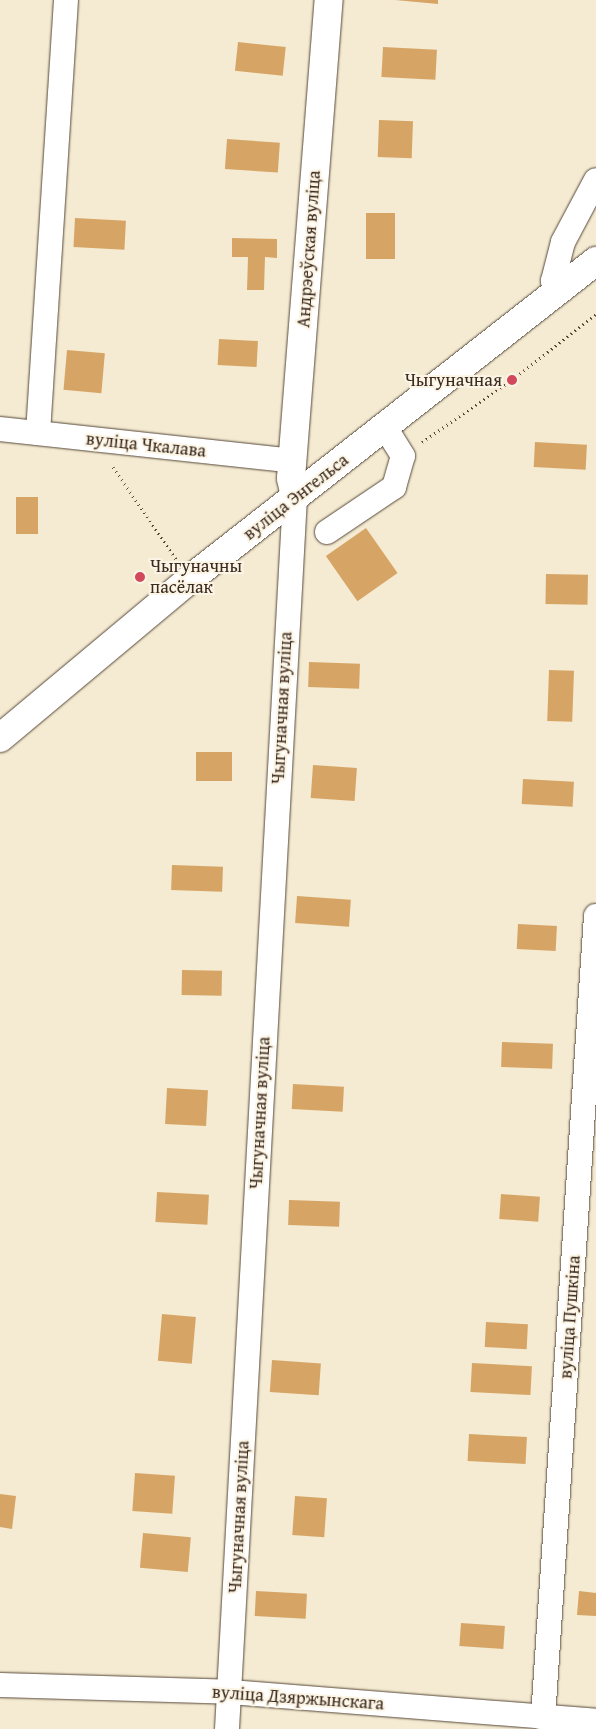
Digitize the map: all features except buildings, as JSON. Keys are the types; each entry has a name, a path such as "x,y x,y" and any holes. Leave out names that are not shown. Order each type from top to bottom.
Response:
{"main road":[{"name":"Андрэеўская вуліца","path":"295,497 291,478 329,0"},
{"name":"вуліца Энгельса","path":"0,738 190,579 596,262"}],"street":[{"path":"38,433 66,0"},
{"path":"557,292 553,281 563,242 596,180"},
{"path":"328,532 394,487 403,456 385,427"},
{"name":"вуліца Чкалава","path":"0,429 293,461"},
{"name":"Чыгуначная вуліца","path":"228,1729 295,497"},
{"name":"вуліца Пушкіна","path":"543,1718 596,916"},
{"name":"вуліца Дзяржынскага","path":"0,1685 230,1692 503,1722 543,1718 596,1721"}],"place":[{"name":"Чыгуначная","path":"512,380"},
{"name":"Чыгуначны пасёлак","path":"140,577"}]}
